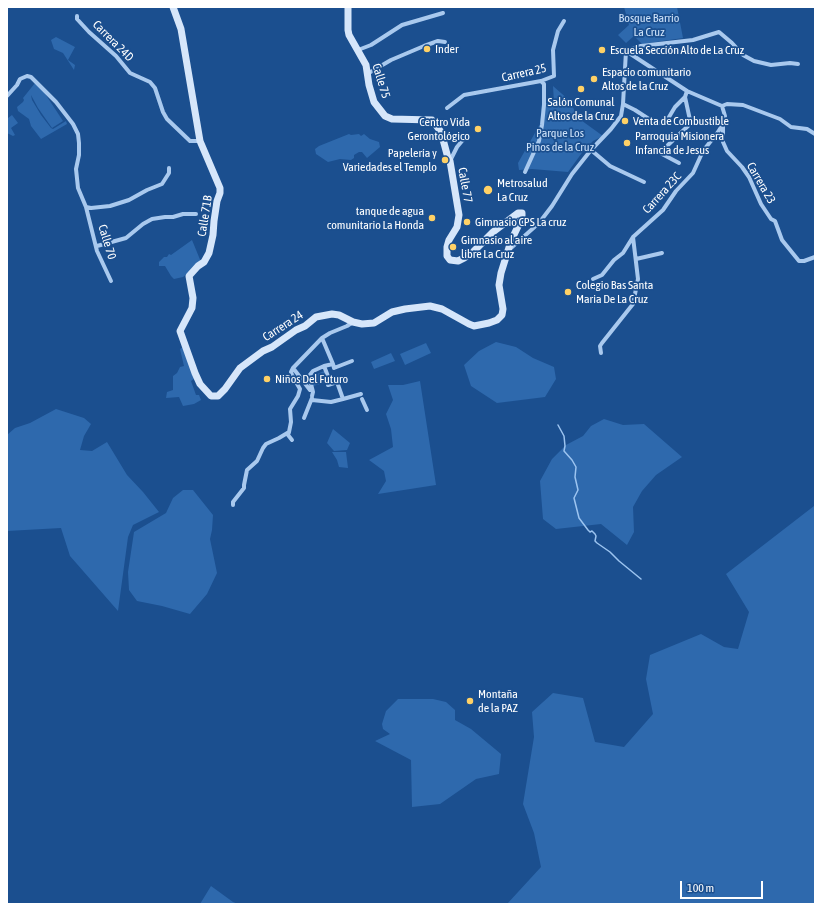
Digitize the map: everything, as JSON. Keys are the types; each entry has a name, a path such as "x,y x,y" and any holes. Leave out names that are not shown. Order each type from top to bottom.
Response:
{"street":[{"name":"Calle 71B","path":"174,7 181,29 200,141 220,188 209,253 204,262 189,276 193,298 192,308 180,331 194,373"},
{"name":"Calle 75","path":"348,7 348,30 357,51 366,65 369,85 374,102 385,116 392,119 432,120 437,125"},
{"path":"357,51 371,45 402,25 442,13"},
{"name":"Carrera 24D","path":"77,16 77,19 89,32 116,56 130,73 150,82 155,88 162,112 167,119 190,141 200,141"},
{"name":"Carrera 25","path":"446,108 464,95 540,81 554,76 553,50 558,31 564,21"},
{"path":"626,51 641,46 693,40 719,32 743,55 754,61 771,65 790,63 798,64"},
{"path":"367,74 391,60 424,46 438,41 445,42"},
{"path":"626,51 687,91 722,106 727,104 743,106 780,119 791,126 807,129 815,134"},
{"path":"509,249 539,223 552,206 572,174 591,150 612,129 621,116 626,51"},
{"name":"Calle 70","path":"7,96 17,85 20,79 27,76 31,77 56,102 73,124 78,134 79,143 79,155 76,169 77,183 86,207 97,246 97,251 111,281"},
{"path":"526,172 539,141 542,124 544,84 540,81"},
{"path":"623,104 639,112 655,123 666,122 675,107 686,97 687,91"},
{"name":"Carrera 23C","path":"679,163 662,154 668,145 688,126 690,120 686,97"},
{"path":"722,106 724,116 723,124"},
{"name":"Carrera 23C","path":"593,280 602,275 614,260 624,253 634,237 663,210 676,192 693,173 703,151 723,124"},
{"name":"Carrera 23","path":"723,124 723,142 728,152 749,177 761,204 774,221 788,250 799,261 815,258"},
{"name":"Calle 77","path":"437,125 441,132 450,161 459,215 457,227 447,246 447,256 450,260 454,261 464,258 473,252 493,232 518,213 522,213 522,218 500,273 499,289 503,309 502,315 497,320"},
{"path":"450,161 457,147 467,135 464,139"},
{"path":"591,150 610,166 644,182"},
{"path":"86,207 91,208 110,206 129,200 162,184 169,173 169,168"},
{"path":"97,246 126,238 143,224 152,219 173,217 183,214 196,214"},
{"path":"601,353 600,346 633,304 638,279 634,237"},
{"path":"636,259 662,253"},
{"name":"Carrera 24","path":"194,373 200,384 211,396 218,396 240,368 263,351 281,342 316,316 332,314 339,315 352,322 362,324 374,323 392,312 405,308 430,306 442,309 474,326 497,320"},
{"path":"292,440 288,435 291,422 290,409 298,396 300,389 291,372 293,368 322,338 352,322"},
{"path":"322,338 334,368 352,361"},
{"path":"304,418 313,392 309,376 313,371 333,364"},
{"path":"324,366 330,385 336,382 343,399"},
{"path":"293,368 308,386 312,398"},
{"path":"312,398 331,402 361,397 367,410"},
{"path":"233,505 233,502 244,488 247,470 257,461 266,444 289,432"}],"green space":[{"name":"Bosque Barrio La Cruz","path":"624,7 677,7 683,38 642,44 634,36 626,43 618,35 629,25"},
{"path":"56,37 75,47 68,60 75,65 74,70 63,53 54,49 51,40"},
{"path":"35,83 42,89 63,121 52,128 31,95 32,100 41,115 51,128 53,129 66,121 67,124 41,139 31,126 29,119 18,111 17,107 23,102 23,98"},
{"name":"Parque Los Pinos de la Cruz","path":"553,86 570,101 578,118 603,136 593,141 584,150 568,172 532,169 519,170 518,163 540,124 542,103 554,103"},
{"path":"12,115 18,123 11,128 15,135 13,136 7,133 7,117 8,118"},
{"path":"349,134 359,134 361,136 364,134 370,139 379,142 380,147 367,158 362,152 359,152 354,155 354,158 351,160 340,159 328,162 316,154 315,149 319,146"},
{"path":"192,240 201,262 183,277 174,279 165,266 159,266 159,262 164,257 167,257 169,254 171,255"},
{"path":"496,342 516,347 533,358 554,367 556,379 545,397 497,403 471,386 464,365 479,351"},
{"path":"426,343 431,353 405,365 400,354"},
{"path":"187,344 197,377 191,381 196,395 199,395 201,400 194,404 183,406 179,397 166,398 167,392 173,390 173,376 177,373 180,367 184,366 180,349"},
{"path":"391,353 395,361 374,369 371,362"},
{"path":"324,371 328,382 313,386 310,377"},
{"path":"420,381 436,485 378,494 386,481 384,471 369,460 393,447 391,429 386,414 393,400 388,385 403,385"},
{"path":"56,409 84,418 91,424 84,436 80,450 92,451 107,442 127,475 159,512 133,525 128,537 118,611 70,556 61,528 7,531 7,435 15,428 30,423"},
{"path":"604,419 623,425 644,424 682,457 656,475 642,491 633,507 634,532 627,545 601,524 556,529 543,519 540,481 552,459 566,445 583,436 591,426"},
{"path":"333,429 350,443 347,450 334,451 327,443"},
{"path":"332,452 346,452 348,468 339,467"},
{"path":"183,490 193,490 213,515 210,539 217,573 207,594 190,614 137,601 129,590 128,572 134,532 166,513 173,498"},
{"path":"814,506 815,904 507,904 541,867 534,833 523,804 534,737 532,712 553,693 583,698 595,742 624,747 653,714 646,679 650,655 701,634 724,647 738,649 749,612 726,574"},
{"path":"398,699 433,699 446,702 455,710 455,720 471,729 501,754 499,774 476,779 440,804 412,807 411,760 375,741 390,734 383,729 382,724 386,711"},
{"path":"211,886 233,902 238,904 200,904"}],"waterway":[{"path":"558,425 564,436 564,451 576,467 575,477 578,490 574,498 579,518 588,530 595,534 595,541 597,543 610,552 641,579"}],"place":[{"name":"Inder","path":"427,49"},
{"name":"Escuela Sección Alto de La Cruz","path":"602,50"},
{"name":"Espacio comunitario Altos de la Cruz","path":"594,79"},
{"name":"Salón Comunal Altos de la Cruz","path":"581,89"},
{"name":"Venta de Combustible","path":"625,121"},
{"name":"Centro Vida Gerontológico","path":"478,129"},
{"name":"Parroquia Misionera Infancia de Jesus","path":"627,143"},
{"name":"Papelería y Variedades el Templo","path":"445,160"},
{"name":"Metrosalud La Cruz","path":"488,190"},
{"name":"tanque de agua comunitario La Honda","path":"432,218"},
{"name":"Gimnasio CPS La cruz","path":"467,222"},
{"name":"Gimnasio al aire libre La Cruz","path":"453,247"},
{"name":"Colegio Bas Santa Maria De La Cruz","path":"568,292"},
{"name":"Niños Del Futuro","path":"267,379"},
{"name":"Montaña de la PAZ","path":"470,701"}]}
